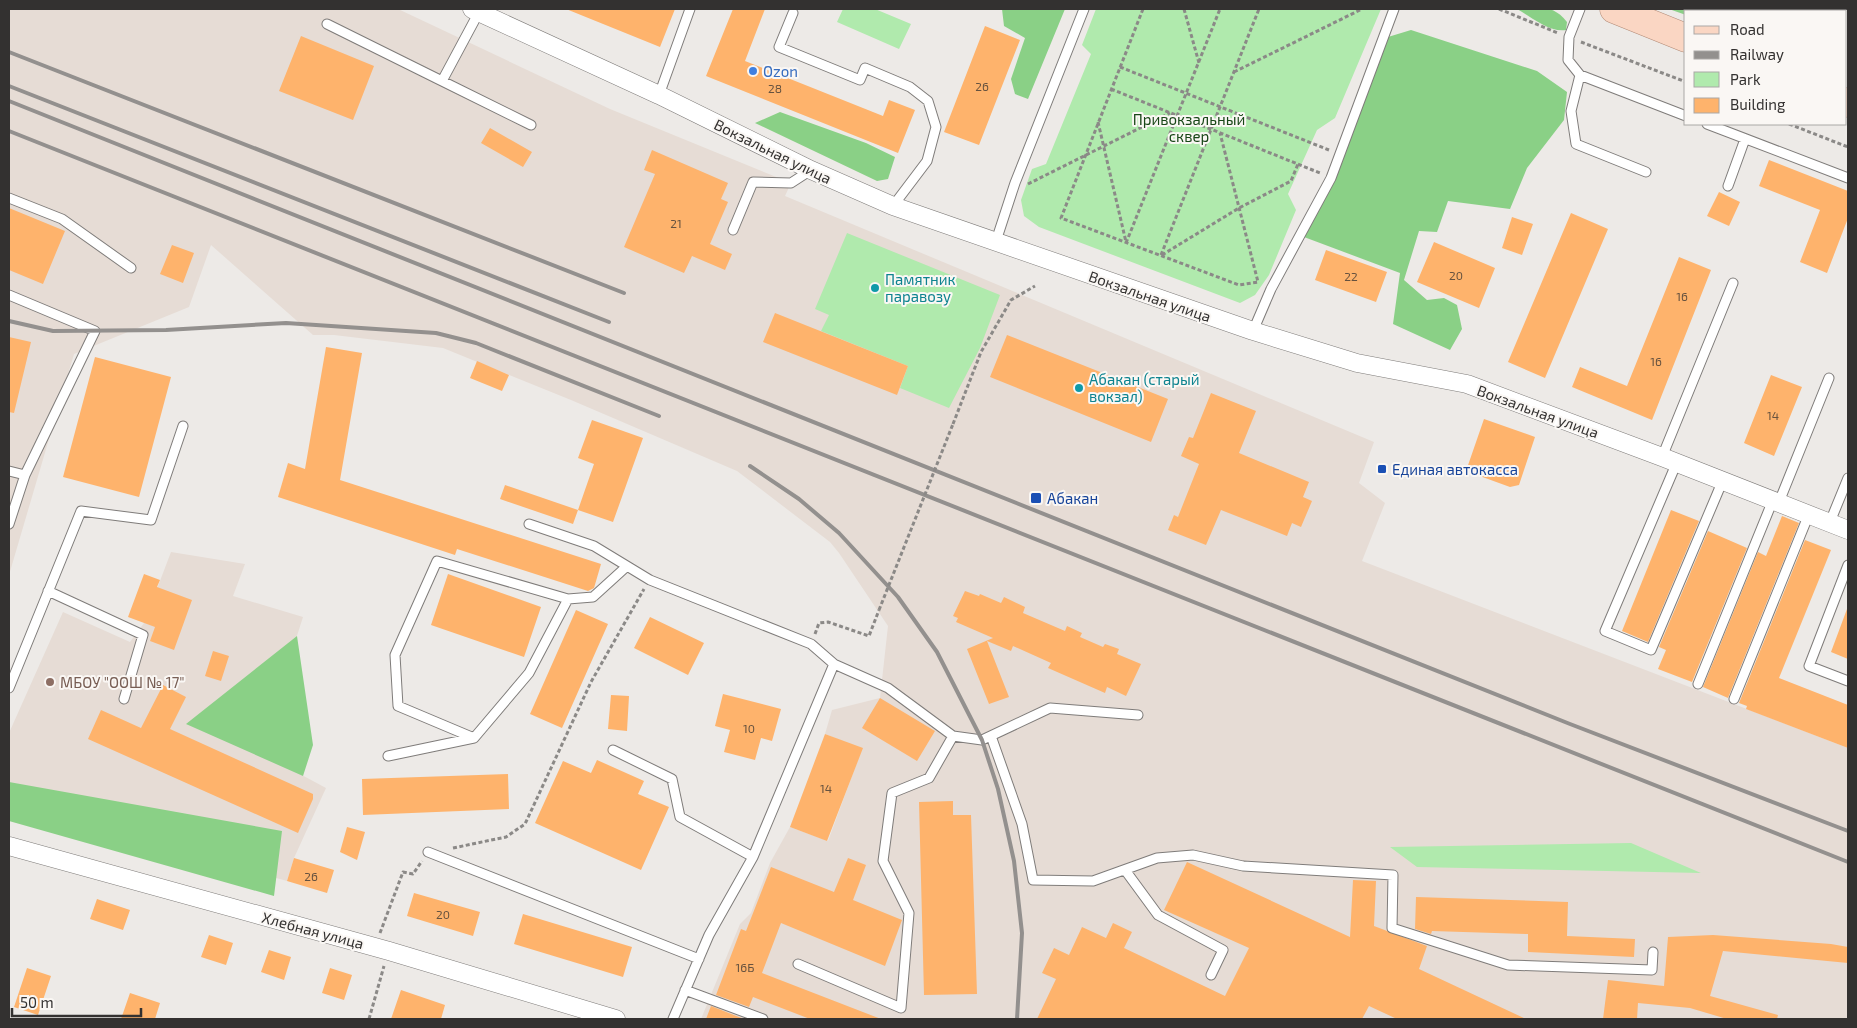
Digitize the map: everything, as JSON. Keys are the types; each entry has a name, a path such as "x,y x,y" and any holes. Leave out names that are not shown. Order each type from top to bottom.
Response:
{"main road":[{"path":"1614,9 1684,37"}],"street":[{"name":"Вокзальная улица","path":"475,10 659,95 811,170 892,206 1253,331 1357,363 1467,384 1669,459 1848,530"},
{"name":"Хлебная улица","path":"9,846 382,949 616,1019"}],"lane":[{"path":"659,95 690,9"},
{"path":"996,241 1015,183 1084,9"},
{"path":"1253,331 1271,289 1331,178 1394,9"},
{"path":"1580,9 1569,37 1568,60 1580,75 1684,115"},
{"path":"442,81 475,10"},
{"path":"793,13 779,47 860,80 865,68 910,87 928,101 936,127 927,161 892,206"},
{"path":"327,24 531,125"},
{"path":"1580,75 1571,111 1576,144 1646,172"},
{"path":"1710,125 1848,178"},
{"path":"1728,186 1745,138"},
{"path":"733,230 753,182 791,183 811,170"},
{"path":"9,198 62,219 131,268"},
{"path":"1723,480 1651,650 1605,631 1733,283"},
{"path":"9,295 95,331 25,475 9,524"},
{"path":"1698,684 1829,378"},
{"path":"9,688 81,511 151,520 183,426"},
{"path":"9,471 25,475"},
{"path":"1830,522 1848,478"},
{"path":"1734,699 1808,514"},
{"path":"529,524 594,546 650,580 811,644 834,664 888,688 952,736 982,740 1050,708 1138,715"},
{"path":"474,738 398,706 395,655 438,561 568,599 593,597 626,567"},
{"path":"1848,565 1809,666 1848,681"},
{"path":"48,591 143,635 124,699"},
{"path":"388,756 474,738 529,673 568,599"},
{"path":"673,1019 709,934 754,857 834,664"},
{"path":"798,964 901,1008 909,913 883,861 892,793 929,778 952,736"},
{"path":"991,736 1022,824 1033,880 1093,881 1157,858 1193,855 1243,866 1393,875 1392,928 1508,965 1652,970 1654,952"},
{"path":"613,750 672,779 680,817 754,857"},
{"path":"428,852 699,959"},
{"path":"1125,870 1158,915 1223,950 1211,976"},
{"path":"685,990 763,1019"}],"path":[{"path":"1143,9 1061,218 1239,285 1258,282 1220,133"},
{"path":"1184,9 1199,64"},
{"path":"1126,243 1220,9"},
{"path":"1161,255 1259,9"},
{"path":"1233,72 1362,9"},
{"path":"1499,9 1684,81"},
{"path":"1120,68 1341,155"},
{"path":"1112,89 1331,178"},
{"path":"1024,186 1170,113"},
{"path":"1098,122 1126,243"},
{"path":"1791,125 1848,148"},
{"path":"1161,255 1239,208 1291,181 1298,164"},
{"path":"811,644 819,623 828,622 869,636 978,361 1011,300 1035,286"},
{"path":"369,1019 382,949 403,872 413,874 428,852 506,837 525,824 591,682 650,580"}],"shaded area":[{"path":"9,9 398,9 610,109 791,183 785,196 1374,442 1359,483 1385,503 1362,561 1848,748 1848,1019 701,1019 740,924 751,913 770,863 790,827 828,841 862,749 825,734 832,710 880,698 888,626 839,553 830,542 737,471 571,400 443,348 334,335 313,335 211,245 189,307 74,354 9,575"},
{"path":"171,552 245,564 233,596 303,617 270,720 257,751 326,788 294,858 287,881 9,804 9,733 63,612 130,642 144,623"}],"green space":[{"path":"1545,8 1556,12 1567,22 1566,30 1547,27 1517,9"},
{"path":"843,9 875,9 911,24 899,49 837,22"},
{"path":"1002,9 1065,9 1028,99 1015,94 1011,79 1025,38 1004,26"},
{"name":"Привокзальный сквер","path":"1096,9 1381,9 1335,118 1317,130 1288,194 1296,210 1269,275 1255,295 1240,303 1039,227 1024,216 1021,200 1032,169 1046,164 1091,54 1082,45"},
{"path":"1669,9 1802,10 1684,10 1684,14"},
{"path":"1411,30 1537,71 1567,92 1564,120 1527,168 1510,209 1448,201 1437,232 1419,231 1404,280 1427,300 1444,298 1457,305 1462,329 1450,350 1393,324 1400,273 1304,237 1388,37"},
{"path":"780,112 866,143 895,157 888,179 877,181 755,123"},
{"path":"847,233 1000,295 980,348 949,408 900,388 908,366 821,331 829,315 815,309"},
{"path":"297,636 313,745 303,776 186,724"},
{"path":"9,782 282,831 274,896 9,821"},
{"path":"1631,843 1701,873 1417,867 1390,847"}],"building":[{"path":"566,9 675,9 660,47"},
{"path":"733,9 765,9 745,61 883,116 889,100 915,110 898,153 706,76"},
{"path":"985,26 1020,40 979,145 944,132"},
{"path":"301,36 374,66 353,120 279,91"},
{"path":"490,128 532,152 523,167 481,143"},
{"path":"652,150 728,183 721,199 728,202 710,244 732,254 725,270 692,256 684,273 624,247 655,174 644,170"},
{"path":"1769,160 1848,191 1848,218 1827,273 1800,262 1820,210 1759,186"},
{"path":"1719,192 1740,202 1729,226 1707,216"},
{"path":"9,208 65,231 43,284 9,270"},
{"path":"1571,213 1608,229 1545,378 1508,362"},
{"path":"1512,217 1533,224 1522,255 1502,248"},
{"path":"1434,242 1495,268 1479,308 1417,282"},
{"path":"172,245 194,253 183,283 160,274"},
{"path":"1326,250 1387,272 1376,302 1315,280"},
{"path":"1679,257 1711,270 1652,420 1572,387 1580,367 1627,386"},
{"path":"775,313 908,366 897,395 763,342"},
{"name":"Абакан (старый вокзал)","path":"1007,335 1168,399 1151,442 990,377"},
{"path":"9,337 31,342 14,413 9,412"},
{"path":"326,347 362,353 340,480 601,564 594,588 588,591 457,549 455,555 278,497 288,463 305,469"},
{"path":"95,357 171,377 139,497 63,477"},
{"path":"477,361 509,375 502,391 470,378"},
{"path":"1771,375 1802,387 1774,456 1744,443"},
{"path":"1211,393 1256,411 1239,453 1309,482 1303,497 1312,501 1301,527 1292,523 1287,536 1221,510 1206,545 1168,530 1174,515 1178,517 1199,464 1181,456 1189,437 1193,438"},
{"path":"1484,419 1535,437 1519,485 1510,487 1466,471"},
{"path":"592,420 643,438 613,522 578,510 594,464 578,458"},
{"path":"505,485 578,510 573,524 500,499"},
{"path":"1671,510 1699,521 1648,642 1622,631"},
{"path":"1782,516 1799,523 1728,698 1703,687 1758,552 1766,556"},
{"path":"1708,531 1747,548 1692,682 1658,669 1666,650 1659,647"},
{"path":"1805,540 1831,550 1779,678 1848,705 1848,748 1746,709 1747,706 1739,703"},
{"path":"144,574 160,580 157,587 192,600 174,650 150,641 155,627 128,617"},
{"path":"448,574 541,607 524,657 431,625"},
{"path":"965,591 979,596 980,594 1001,603 1004,597 1025,607 1023,613 1065,631 1067,626 1082,633 1080,637 1103,647 1105,644 1119,649 1117,654 1141,664 1126,696 1107,687 1105,693 1048,668 1051,663 1013,646 1011,651 987,641 1009,697 989,704 967,649 993,638 956,622 958,618 953,616"},
{"path":"1848,609 1848,659 1831,652"},
{"path":"576,610 608,624 562,728 530,714"},
{"path":"650,617 704,643 688,675 634,648"},
{"path":"213,651 229,656 221,681 205,676"},
{"path":"163,685 186,697 170,729 313,794 313,799 298,833 88,739 101,710 141,728"},
{"path":"723,694 781,709 772,741 761,738 755,760 724,752 730,730 715,726"},
{"path":"611,695 629,696 627,731 608,729"},
{"path":"880,698 935,731 917,761 862,728"},
{"path":"825,734 863,748 827,841 790,827"},
{"path":"597,760 644,781 638,794 669,807 641,870 535,823 563,761 591,773"},
{"path":"508,774 509,809 363,815 362,779"},
{"path":"953,801 953,815 971,815 977,994 924,995 919,802"},
{"path":"347,827 365,832 357,860 340,852"},
{"path":"294,858 334,870 327,893 287,881"},
{"path":"848,858 866,865 853,900 902,920 885,966 781,923 762,973 881,1019 810,1019 753,997 749,1007 716,995 741,929 746,931 771,867 834,892"},
{"path":"1187,862 1350,937 1353,880 1376,881 1374,926 1427,946 1419,969 1526,1019 1397,1019 1369,1006 1362,1019 1037,1019 1056,979 1042,973 1054,948 1069,955 1082,927 1106,938 1113,923 1132,932 1124,948 1225,996 1249,948 1164,910"},
{"path":"414,893 480,912 473,936 407,916"},
{"path":"1416,897 1568,902 1567,936 1635,939 1634,957 1528,952 1528,934 1432,931 1431,934 1415,929"},
{"path":"97,899 130,910 123,930 90,919"},
{"path":"523,914 632,947 623,977 514,944"},
{"path":"209,935 233,943 226,965 201,957"},
{"path":"1713,935 1848,947 1848,963 1723,951 1710,996 1778,1015 1777,1019 1727,1019 1690,1008 1638,1003 1637,1019 1603,1019 1608,980 1664,986 1668,937"},
{"path":"269,950 291,957 284,980 261,972"},
{"path":"27,968 51,976 38,1015 14,1007"},
{"path":"330,968 352,975 344,1000 322,993"},
{"path":"401,990 445,1005 441,1019 391,1019"},
{"path":"130,993 160,1003 155,1019 121,1019"},
{"path":"711,1006 744,1019 706,1019"}],"railway":[{"path":"9,52 624,293"},
{"path":"9,86 609,322"},
{"path":"9,101 1570,724 1848,831"},
{"path":"9,131 1848,862"},
{"path":"9,321 53,331 166,330 286,323 436,333 476,343 659,416"},
{"path":"750,466 799,499 839,533 898,597 937,652 982,740 998,789 1014,861 1022,933 1017,1019"}],"place":[{"name":"Ozon","path":"753,71"},
{"name":"Памятник паравозу","path":"875,288"},
{"name":"Абакан (старый вокзал)","path":"1079,388"},
{"name":"Единая автокасса","path":"1382,469"},
{"name":"Абакан","path":"1036,498"},
{"name":"МБОУ \"ООШ № 17\"","path":"50,682"}]}
